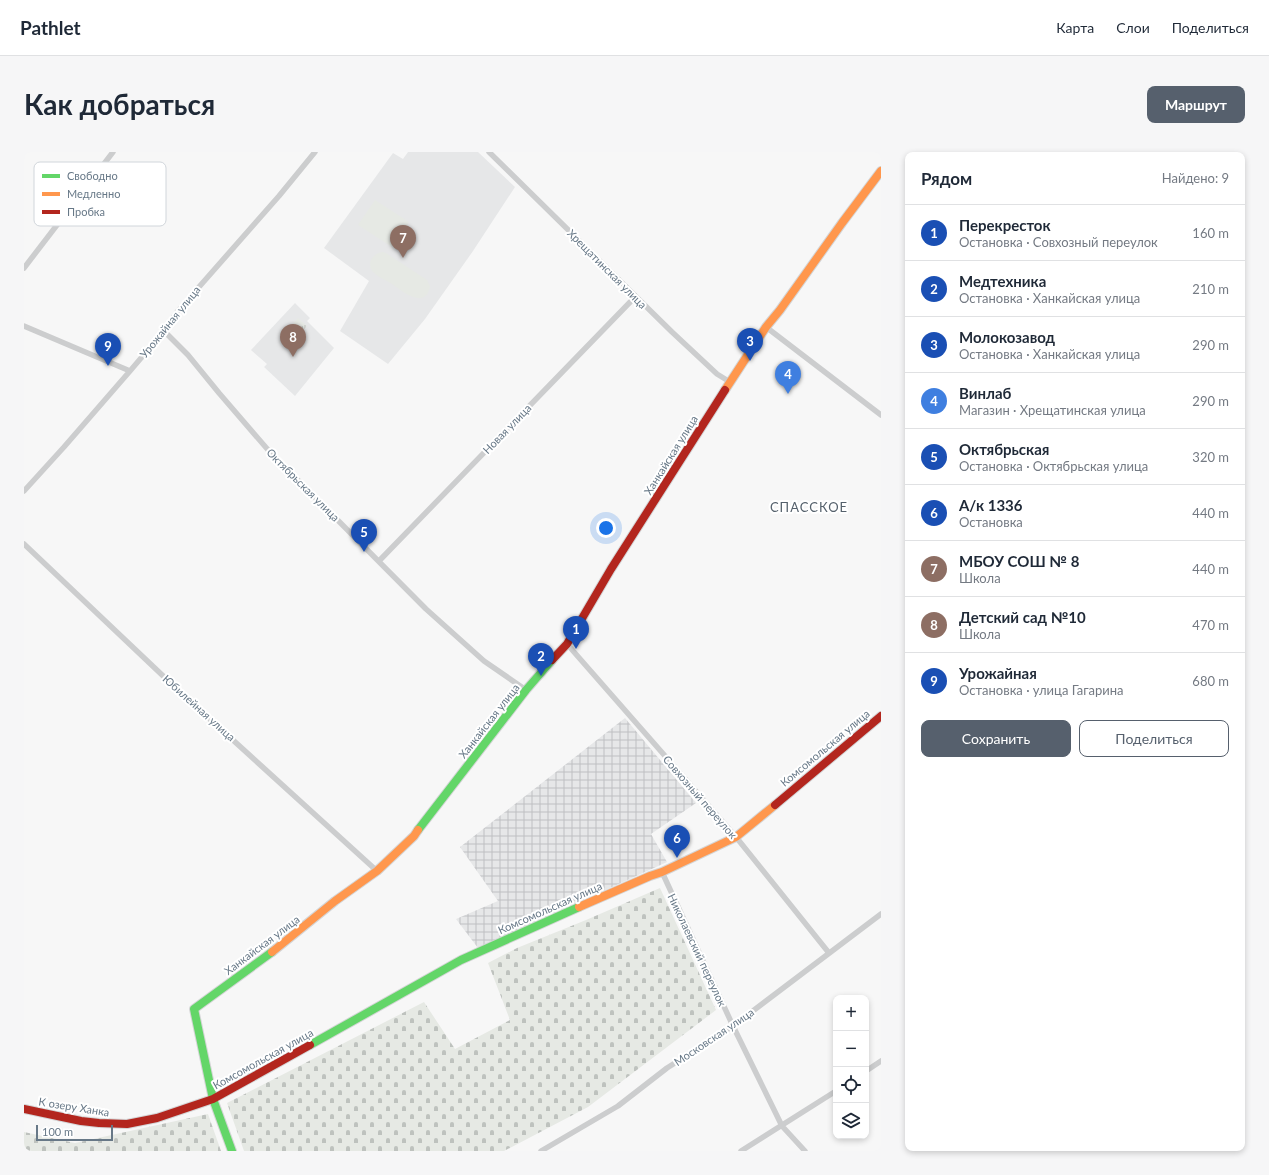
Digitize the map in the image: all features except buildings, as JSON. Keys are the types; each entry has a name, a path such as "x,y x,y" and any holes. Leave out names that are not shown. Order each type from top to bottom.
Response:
{"street":[{"path":"105,162 113,152"},
{"name":"Урожайная улица","path":"24,491 130,371 164,331 177,312 279,196 315,152"},
{"name":"Хрещатинская улица","path":"489,152 635,297 717,374 730,382"},
{"name":"Ханкайская улица","path":"213,1099 194,1009 285,942 376,870 414,836 526,690 567,644 611,569 766,327 881,171"},
{"path":"24,268 56,226"},
{"name":"Новая улица","path":"379,561 635,297"},
{"path":"24,326 130,371"},
{"path":"766,327 881,415"},
{"name":"Октябрьская улица","path":"164,331 188,355 269,451 426,609 490,665 526,690"},
{"name":"Юбилейная улица","path":"24,544 180,691 376,870"},
{"name":"Совхозный переулок","path":"567,644 736,837 829,953"},
{"name":"Комсомольская улица","path":"213,1099 461,960 662,872 736,837 881,716"},
{"name":"Николаевский переулок","path":"662,872 733,1026 782,1126 804,1151"},
{"name":"Московская улица","path":"541,1151 618,1106 667,1068 733,1026 881,914"},
{"path":"869,1069 881,1062"},
{"path":"741,1151 833,1093"},
{"path":"213,1099 232,1151"},
{"name":"К озеру Ханка","path":"24,1109 81,1121 127,1124 157,1118 213,1099"}],"shaded area":[{"path":"408,152 478,152 515,187 473,251 425,319 388,364 340,331 369,281 324,248 393,153 403,159"},
{"path":"295,303 310,318 307,321 334,348 295,396 264,367 267,364 251,350"},
{"path":"625,718 696,803 651,834 667,862 478,948 456,919 498,901 460,847"}],"green space":[{"path":"375,200 409,222 392,247 358,225"},
{"path":"383,252 427,280 430,286 428,293 424,297 413,297 373,272 370,262 376,254"},
{"path":"298,318 307,326 296,338 287,330"},
{"path":"660,888 716,1010 588,1107 504,1151 244,1151 227,1103 424,1002 455,1049 510,1020 488,963 517,948"},
{"path":"208,1114 221,1151 24,1151 24,1132 75,1143"}],"traffic: fast":[{"path":"418,830 526,690 552,660"},
{"path":"310,1045 461,960 579,907"},
{"path":"232,1151 213,1099 194,1009 272,952"}],"traffic: slow":[{"path":"725,390 766,327 881,171"},
{"path":"579,907 662,872 736,837 775,805"},
{"path":"272,952 335,901 377,871 414,836 418,830"}],"traffic: jam":[{"path":"552,660 567,644 611,569 725,390"},
{"path":"775,805 881,716"},
{"path":"24,1109 81,1121 99,1123 127,1124 157,1118 213,1099 310,1045"}],"place":[{"name":"МБОУ СОШ № 8","path":"403,258"},
{"name":"Детский сад №10","path":"293,357"},
{"name":"Молокозавод","path":"750,361"},
{"name":"Урожайная","path":"108,366"},
{"name":"Винлаб","path":"788,394"},
{"name":"Октябрьская","path":"364,552"},
{"name":"Перекресток","path":"576,649"},
{"name":"Медтехника","path":"541,676"},
{"name":"А/к 1336","path":"677,858"}],"district":[{"name":"СПАССКОЕ","path":"809,507"}]}
